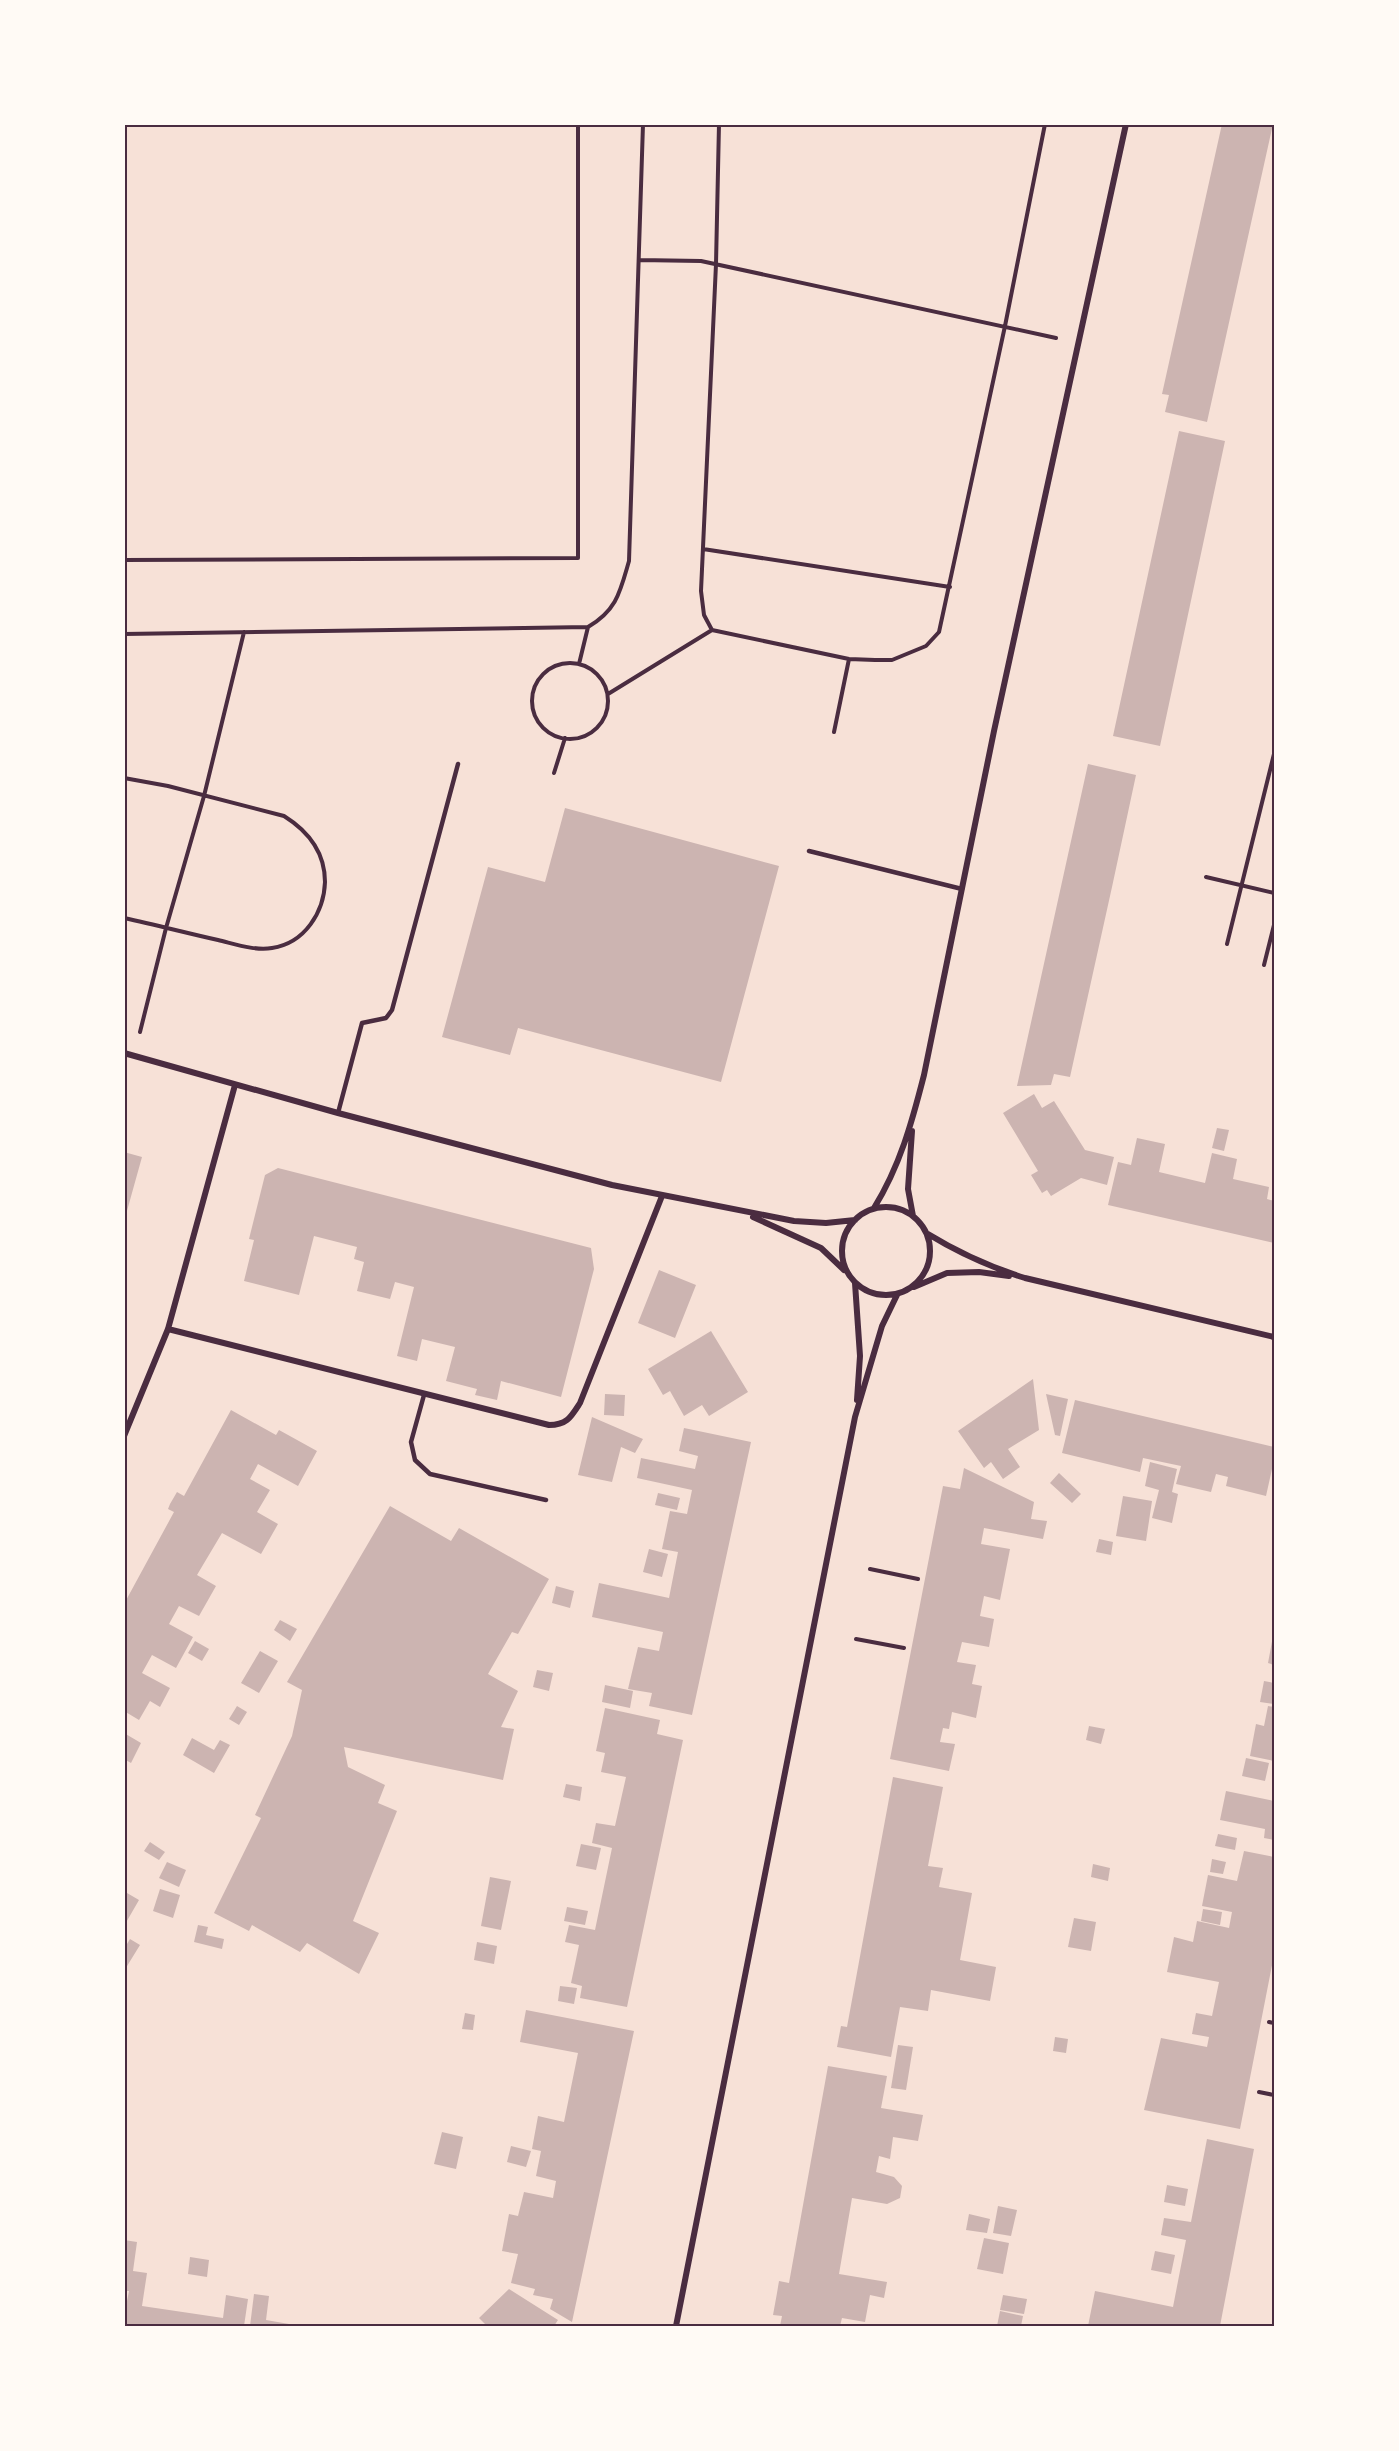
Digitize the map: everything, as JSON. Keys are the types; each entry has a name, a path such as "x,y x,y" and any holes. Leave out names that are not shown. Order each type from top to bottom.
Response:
{"street":[{"path":"847,1273 842,1259 842,1245 846,1231 855,1220 874,1208 887,1187 901,1159 913,1121 1126,124"},
{"path":"124,1053 338,1113 662,1196 804,1222 826,1223 855,1220"},
{"path":"124,1436 168,1329 235,1085"},
{"path":"913,1121 908,1189 913,1215"},
{"path":"168,1329 424,1395 549,1425 559,1425 568,1421 580,1402 662,1196"},
{"path":"874,1208 901,1209 913,1215 928,1234 968,1257 1025,1278"},
{"path":"742,1212 821,1248 855,1283 874,1295 897,1295 948,1273 979,1272 1025,1278 1275,1337"},
{"path":"912,1288 923,1277 929,1264 931,1249 928,1234"},
{"path":"855,1283 860,1356 856,1409"},
{"path":"676,2326 856,1409 882,1326 897,1295"}],"lane":[{"path":"338,1113 362,1023 386,1018 392,1010 458,764"},
{"path":"809,851 962,889"},
{"path":"424,1395 411,1442 415,1460 430,1474 546,1500"}],"path":[{"path":"124,560 578,558 578,124"},
{"path":"124,634 588,627 602,619 612,608 619,594 629,561 643,124"},
{"path":"712,630 704,615 701,591 716,264 719,124"},
{"path":"608,694 712,630 849,659 892,660 926,646 939,632 1046,124"},
{"path":"639,260 701,261 1078,343"},
{"path":"703,549 950,587"},
{"path":"579,664 588,627"},
{"path":"134,1056 166,928 204,796 244,632"},
{"path":"834,732 849,659"},
{"path":"567,662 579,664 598,675 608,694 606,714 594,730 585,736 565,738 543,728 532,705 533,693 537,682 555,666 567,662"},
{"path":"554,773 565,738"},
{"path":"1227,944 1275,754"},
{"path":"124,778 168,786 284,816 300,826 312,839 325,869 322,902 316,917 306,931 272,948 245,946 124,918"},
{"path":"1206,877 1275,893"},
{"path":"1264,965 1275,925"},
{"path":"870,1569 918,1579"},
{"path":"856,1638 903,1648"},
{"path":"1259,2092 1275,2095"}],"building":[{"path":"1222,124 1273,124 1207,422 1165,412 1169,395 1162,394"},
{"path":"1179,431 1225,441 1160,746 1113,736"},
{"path":"1088,764 1136,775 1112,887 1070,1077 1054,1074 1051,1085 1017,1086"},
{"path":"565,808 779,866 721,1082 518,1028 510,1055 442,1037 488,867 545,882"},
{"path":"1034,1094 1042,1108 1054,1101 1085,1150 1114,1157 1107,1185 1081,1178 1051,1196 1047,1190 1042,1193 1031,1175 1038,1171 1003,1113"},
{"path":"1217,1128 1229,1130 1224,1151 1212,1148"},
{"path":"1137,1138 1165,1144 1159,1172 1205,1183 1212,1153 1237,1159 1233,1179 1269,1187 1267,1199 1274,1201 1274,1243 1108,1205 1118,1162 1131,1165"},
{"path":"124,1152 142,1157 125,1218 124,1218"},
{"path":"278,1168 591,1248 594,1269 561,1397 501,1381 497,1400 475,1395 477,1389 446,1381 455,1347 422,1339 417,1361 397,1356 414,1287 395,1282 390,1299 357,1291 364,1262 354,1259 357,1247 314,1236 299,1295 244,1281 254,1240 249,1239 265,1175"},
{"path":"659,1270 696,1285 675,1338 638,1323"},
{"path":"711,1331 748,1392 709,1416 702,1405 684,1416 670,1391 663,1395 648,1369"},
{"path":"1033,1379 1039,1430 1008,1449 1020,1467 1003,1479 991,1462 984,1468 958,1431"},
{"path":"605,1394 625,1395 624,1416 604,1415"},
{"path":"1046,1394 1068,1399 1060,1436 1055,1435"},
{"path":"1075,1400 1274,1447 1274,1460 1266,1496 1226,1486 1228,1477 1216,1474 1211,1492 1176,1484 1181,1466 1143,1458 1140,1472 1062,1453"},
{"path":"231,1410 276,1435 279,1430 317,1451 298,1486 258,1464 250,1479 270,1490 257,1512 278,1524 261,1554 222,1533 197,1575 216,1586 199,1616 179,1606 169,1624 193,1637 176,1668 152,1655 142,1673 170,1688 160,1707 150,1701 139,1720 124,1711 124,1604 174,1512 168,1509 170,1504 177,1492 184,1496"},
{"path":"592,1417 643,1439 635,1453 621,1447 612,1482 578,1475"},
{"path":"684,1428 751,1442 692,1715 649,1706 652,1693 628,1689 638,1647 659,1651 663,1632 592,1617 599,1583 669,1598 678,1552 662,1549 670,1511 687,1514 692,1490 637,1478 641,1458 695,1469 698,1456 679,1451"},
{"path":"1150,1462 1177,1469 1172,1492 1178,1494 1172,1523 1152,1518 1159,1490 1145,1486"},
{"path":"964,1468 1034,1502 1031,1519 1047,1521 1043,1539 984,1528 981,1544 1010,1549 1000,1600 984,1596 980,1616 994,1619 989,1647 962,1642 957,1662 976,1665 972,1684 982,1686 976,1718 952,1712 949,1729 943,1728 940,1742 955,1744 949,1771 890,1759 943,1486 960,1489"},
{"path":"1059,1473 1081,1494 1072,1503 1050,1483"},
{"path":"658,1493 680,1498 677,1510 655,1505"},
{"path":"1123,1496 1152,1501 1146,1541 1116,1536"},
{"path":"390,1506 451,1541 459,1528 549,1579 518,1634 512,1632 488,1674 518,1691 501,1727 514,1729 503,1780 344,1747 348,1767 385,1785 378,1803 397,1811 353,1921 379,1933 359,1974 307,1943 300,1952 252,1925 249,1931 214,1913 261,1818 255,1815 292,1736 302,1690 287,1682"},
{"path":"1099,1539 1113,1542 1111,1555 1096,1552"},
{"path":"649,1549 668,1554 662,1577 643,1572"},
{"path":"556,1586 574,1591 570,1608 552,1603"},
{"path":"280,1620 297,1629 290,1641 274,1630"},
{"path":"1274,1636 1274,1665 1268,1663"},
{"path":"195,1641 209,1649 202,1661 188,1653"},
{"path":"260,1651 278,1661 259,1693 241,1683"},
{"path":"537,1670 553,1673 549,1691 533,1687"},
{"path":"1264,1681 1274,1683 1274,1704 1260,1702"},
{"path":"605,1685 633,1691 630,1708 602,1702"},
{"path":"237,1706 247,1712 239,1725 229,1719"},
{"path":"1268,1706 1274,1707 1274,1761 1250,1756 1256,1724 1264,1726"},
{"path":"605,1708 660,1720 657,1734 683,1740 627,2007 580,1998 582,1986 571,1983 579,1945 565,1942 569,1925 595,1930 612,1848 592,1843 596,1823 615,1826 626,1777 601,1772 605,1753 596,1751"},
{"path":"1089,1726 1105,1729 1101,1744 1086,1740"},
{"path":"124,1733 141,1743 131,1763 124,1759"},
{"path":"192,1738 214,1750 220,1740 230,1745 214,1773 183,1755"},
{"path":"1246,1758 1269,1763 1265,1781 1242,1776"},
{"path":"893,1777 943,1787 928,1866 943,1868 939,1887 972,1893 960,1960 996,1967 990,2001 931,1990 928,2011 900,2007 891,2057 837,2047 841,2026 847,2027"},
{"path":"566,1784 582,1787 580,1801 563,1797"},
{"path":"1226,1791 1274,1801 1274,1840 1264,1838 1265,1829 1220,1820"},
{"path":"1218,1834 1237,1838 1235,1850 1215,1846"},
{"path":"150,1842 165,1852 159,1860 144,1851"},
{"path":"581,1844 601,1848 596,1870 576,1866"},
{"path":"1244,1851 1274,1857 1274,1955 1240,2129 1144,2110 1161,2038 1207,2047 1209,2037 1192,2034 1196,2013 1212,2016 1219,1982 1167,1972 1174,1937 1193,1942 1197,1921 1229,1928 1232,1912 1202,1906 1208,1875 1237,1881"},
{"path":"1212,1859 1226,1862 1223,1874 1210,1872"},
{"path":"167,1862 186,1870 179,1887 159,1878"},
{"path":"1093,1864 1110,1868 1108,1881 1091,1877"},
{"path":"490,1877 511,1881 501,1930 481,1926"},
{"path":"160,1889 180,1895 173,1918 153,1911"},
{"path":"127,1893 139,1900 124,1926 124,1898"},
{"path":"567,1907 588,1911 585,1925 564,1921"},
{"path":"1203,1909 1222,1912 1220,1925 1201,1921"},
{"path":"1074,1918 1096,1922 1091,1951 1068,1947"},
{"path":"198,1925 208,1927 206,1935 224,1939 222,1949 194,1942"},
{"path":"130,1939 140,1945 124,1971 124,1949"},
{"path":"477,1942 497,1946 494,1964 474,1960"},
{"path":"560,1986 577,1988 574,2004 558,2001"},
{"path":"526,2010 634,2031 572,2322 550,2309 553,2299 533,2295 535,2289 511,2283 518,2254 502,2251 509,2214 518,2216 524,2192 553,2198 556,2181 536,2176 541,2151 532,2149 538,2116 564,2122 578,2053 520,2042"},
{"path":"465,2013 475,2015 473,2030 462,2029"},
{"path":"1055,2037 1068,2039 1066,2053 1053,2051"},
{"path":"898,2045 913,2047 906,2090 891,2088"},
{"path":"828,2066 887,2076 881,2108 923,2115 918,2141 893,2137 890,2159 879,2156 876,2172 894,2177 902,2186 900,2198 887,2204 852,2198 839,2274 887,2282 884,2298 870,2295 865,2322 842,2318 840,2326 780,2326 782,2316 773,2315 779,2281 789,2283"},
{"path":"442,2132 463,2137 456,2169 434,2164"},
{"path":"1207,2139 1254,2149 1220,2326 1088,2326 1095,2291 1173,2307 1186,2240 1161,2235 1164,2218 1191,2222"},
{"path":"511,2146 531,2151 526,2167 507,2162"},
{"path":"1167,2185 1188,2189 1185,2206 1164,2202"},
{"path":"998,2206 1017,2210 1011,2236 993,2233"},
{"path":"969,2214 990,2219 987,2233 966,2230"},
{"path":"984,2238 1009,2243 1003,2274 977,2269"},
{"path":"124,2240 137,2242 133,2271 147,2273 142,2306 223,2318 226,2295 248,2299 244,2326 124,2326 124,2301 127,2301 129,2291 124,2291"},
{"path":"1155,2251 1175,2255 1171,2274 1151,2270"},
{"path":"190,2257 209,2260 207,2277 188,2274"},
{"path":"509,2289 558,2320 554,2326 487,2326 479,2318"},
{"path":"254,2294 269,2296 266,2320 289,2324 289,2326 250,2326"},
{"path":"1003,2295 1027,2299 1024,2314 1000,2310"},
{"path":"1000,2311 1023,2316 1021,2326 997,2326"}]}
